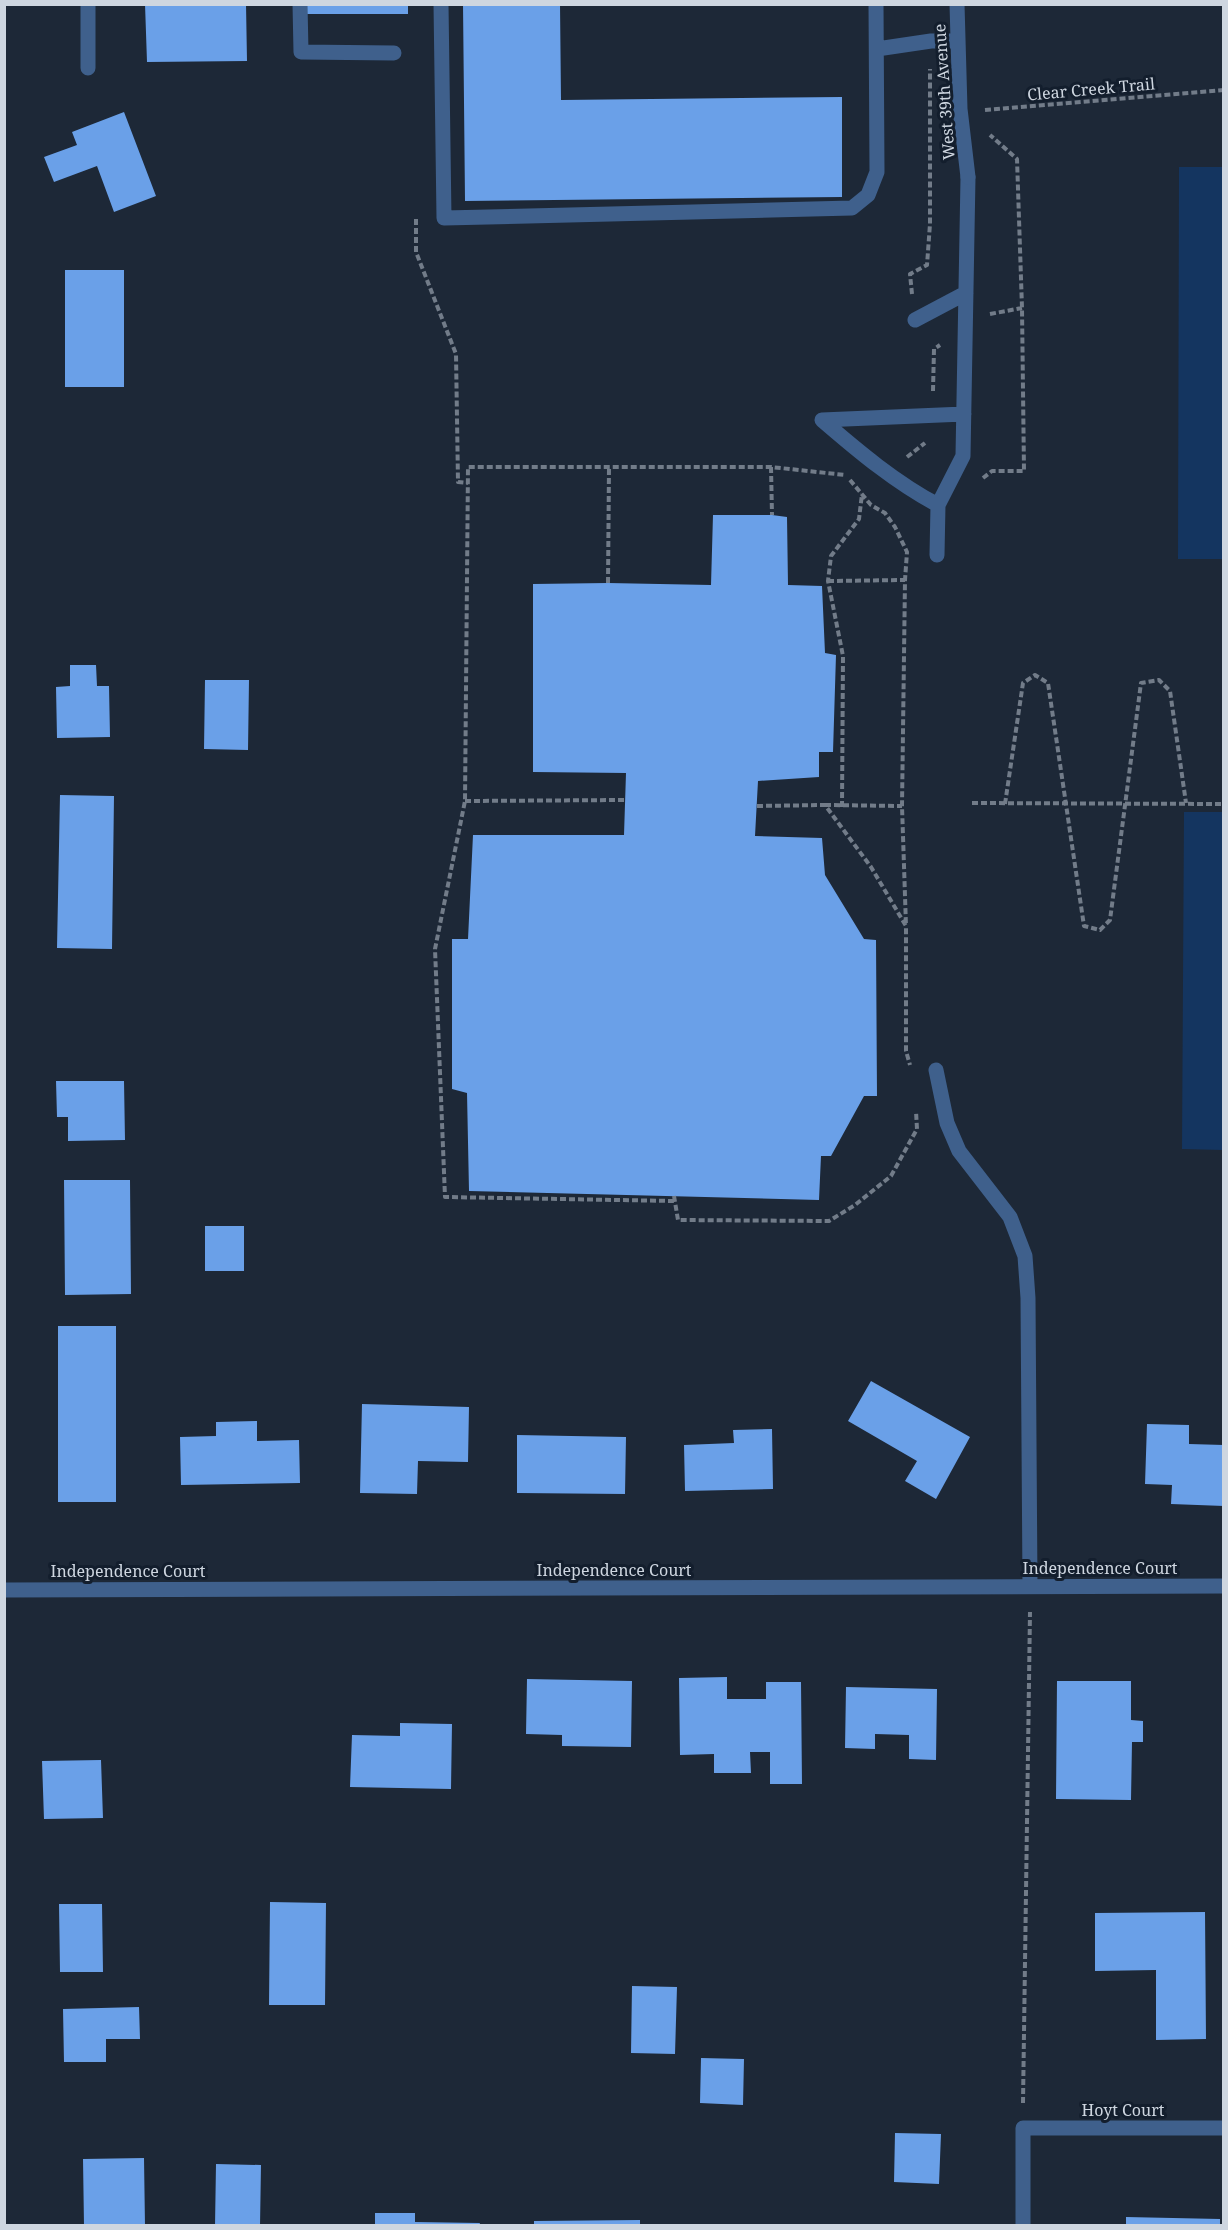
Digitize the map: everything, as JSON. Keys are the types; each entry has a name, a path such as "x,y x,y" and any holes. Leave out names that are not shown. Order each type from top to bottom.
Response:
{"street":[{"path":"88,4 88,68"},
{"path":"300,4 301,52 394,53"},
{"path":"441,4 444,218 852,208 868,195 877,172 876,4"},
{"name":"West 39th Avenue","path":"938,505 963,456 968,177 960,109 957,4"},
{"path":"877,49 931,41 957,41"},
{"path":"915,320 966,293"},
{"path":"937,555 938,505 921,496 855,448 822,420 964,414"},
{"path":"936,1070 947,1123 959,1151 1010,1217 1025,1256 1028,1298 1030,1586"},
{"name":"Independence Court","path":"4,1590 1224,1586"},
{"path":"1023,2128 1023,2226"},
{"name":"Hoyt Court","path":"1023,2128 1224,2128"}],"path":[{"path":"931,41 930,224 927,265 910,274 915,320 922,336 934,349"},
{"name":"Clear Creek Trail","path":"960,109 984,110 1224,90"},
{"path":"984,98 985,121"},
{"path":"974,485 992,471 1024,471 1017,159 986,132"},
{"path":"416,216 416,252 456,354 458,482 468,483"},
{"path":"912,1073 906,1052 906,926 902,806 907,552 885,513 871,505 844,474 771,467 468,466 465,801 435,949 445,1197 674,1198 678,1220 829,1221 855,1205 891,1176 917,1129 916,1107"},
{"path":"771,467 772,515"},
{"path":"608,583 609,468"},
{"path":"842,807 843,656 828,581 831,556 859,519 862,493"},
{"path":"828,581 905,580"},
{"path":"1005,804 1023,683 1035,675 1048,683 1084,926 1100,930 1110,920 1141,683 1158,680 1170,691 1186,803"},
{"path":"465,801 626,800"},
{"path":"972,803 1224,804"},
{"path":"825,805 871,867 906,926"},
{"path":"757,806 902,806"},
{"path":"1023,2128 1030,1586"}],"shaded area":[{"path":"1179,167 1223,167 1223,559 1178,559"},
{"path":"1184,812 1223,812 1223,1150 1182,1149"}],"building":[{"path":"145,4 246,4 247,61 147,62"},
{"path":"307,4 408,4 408,14 307,14"},
{"path":"463,4 560,4 561,100 842,97 842,197 465,201"},
{"path":"124,112 156,196 114,212 97,166 54,182 44,157 77,145 72,132"},
{"path":"65,270 124,270 124,387 65,387"},
{"path":"713,515 787,517 788,585 822,586 825,653 836,655 833,752 819,752 819,777 758,781 755,836 822,838 825,875 864,939 876,940 877,1096 864,1096 831,1156 821,1156 819,1200 469,1191 467,1093 452,1089 452,939 468,939 473,835 624,835 626,773 533,772 533,584 711,585"},
{"path":"70,665 96,665 97,686 109,686 110,737 57,738 56,687 70,686"},
{"path":"205,680 249,680 248,750 204,749"},
{"path":"60,795 114,796 112,949 57,948"},
{"path":"56,1081 124,1081 125,1140 68,1141 68,1117 57,1117"},
{"path":"64,1180 130,1180 131,1294 65,1295"},
{"path":"205,1226 244,1226 244,1271 205,1271"},
{"path":"58,1326 116,1326 116,1502 58,1502"},
{"path":"871,1381 970,1437 936,1499 905,1481 917,1461 848,1421"},
{"path":"362,1404 469,1407 468,1462 418,1461 417,1494 360,1493"},
{"path":"257,1421 257,1441 299,1440 300,1483 181,1485 180,1437 216,1436 216,1422"},
{"path":"1147,1424 1189,1425 1189,1444 1224,1445 1224,1506 1171,1504 1172,1485 1145,1484"},
{"path":"772,1429 773,1489 685,1491 684,1445 734,1443 733,1430"},
{"path":"517,1435 626,1437 625,1494 517,1493"},
{"path":"727,1677 727,1699 766,1699 766,1682 801,1682 802,1784 770,1784 770,1752 750,1752 751,1773 714,1773 714,1754 680,1755 679,1678"},
{"path":"527,1679 632,1681 631,1747 562,1746 562,1735 526,1734"},
{"path":"1057,1681 1131,1681 1131,1720 1143,1721 1143,1742 1132,1742 1131,1800 1056,1799"},
{"path":"846,1687 937,1689 936,1760 909,1759 909,1735 875,1734 875,1749 845,1748"},
{"path":"400,1723 452,1724 451,1789 350,1787 352,1735 400,1736"},
{"path":"101,1760 103,1818 44,1819 42,1761"},
{"path":"270,1902 326,1903 325,2005 269,2005"},
{"path":"59,1904 102,1904 103,1972 60,1972"},
{"path":"1205,1912 1206,2039 1156,2040 1156,1970 1095,1971 1095,1913"},
{"path":"632,1986 677,1987 675,2054 631,2053"},
{"path":"139,2007 140,2039 106,2039 106,2062 64,2062 63,2009"},
{"path":"701,2058 744,2059 743,2105 700,2103"},
{"path":"895,2133 941,2134 939,2184 894,2182"},
{"path":"144,2158 145,2226 84,2226 83,2159"},
{"path":"216,2164 261,2165 260,2226 215,2226"},
{"path":"375,2213 415,2213 415,2222 480,2223 479,2226 375,2226"},
{"path":"1126,2217 1220,2219 1220,2226 1126,2226"},
{"path":"640,2220 640,2226 534,2226 534,2221"}]}
